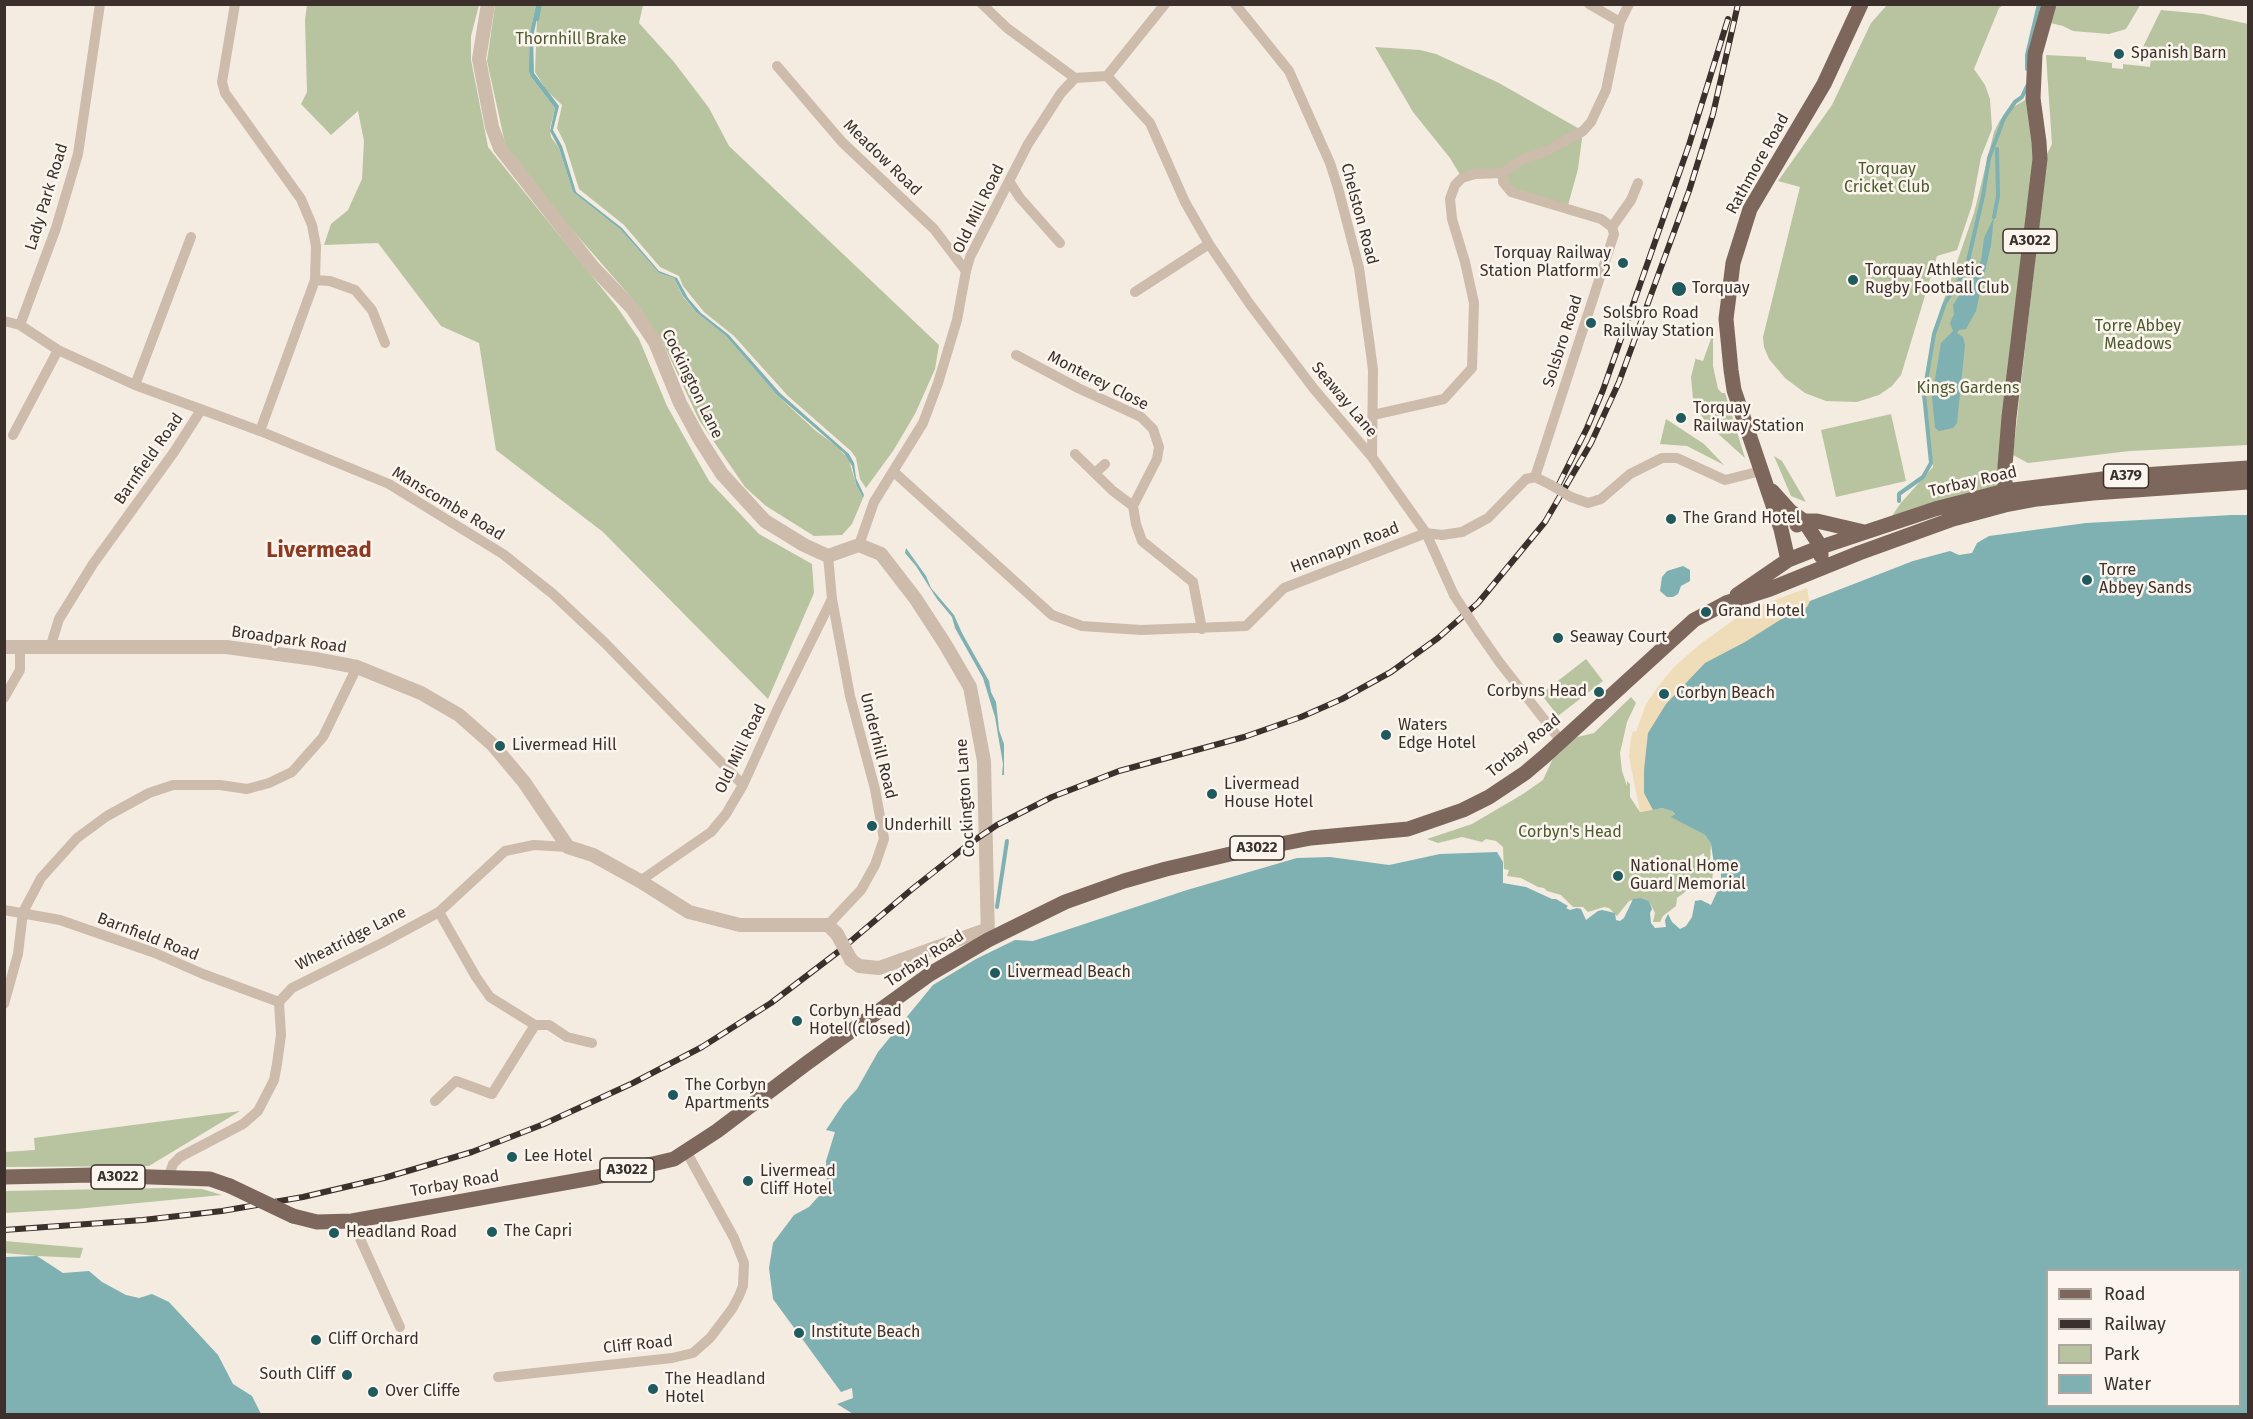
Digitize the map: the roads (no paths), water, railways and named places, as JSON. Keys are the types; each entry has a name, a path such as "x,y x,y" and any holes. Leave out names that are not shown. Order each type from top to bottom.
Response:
{"main road":[{"name":"Rathmore Road","path":"1788,560 1781,530 1734,390 1728,353 1726,319 1733,263 1750,209 1824,84 1861,4"},
{"name":"A3022","path":"2005,498 2009,417 2040,159 2033,95 2035,54 2049,4"},
{"name":"Torbay Road","path":"4,1177 93,1175 210,1179 293,1216 317,1222 352,1221 597,1177 665,1161 686,1151 717,1131 904,992 988,935 1065,902 1166,869 1311,838 1393,831 1436,820 1463,810 1504,788 1525,773 1694,620 1726,603 1788,560 1935,509 2127,476 2248,468"},
{"path":"1762,473 1790,511 1804,521 1821,548 1822,568 1808,562 1788,560"},
{"name":"Torbay Road","path":"1726,603 1770,589 2005,498 2037,499 2248,482"},
{"path":"1781,530 1804,521 1817,521 1867,532"}],"street":[{"name":"Lady Park Road","path":"20,325 56,228 78,154 100,4"},
{"path":"235,4 222,82 225,93 301,199 312,225 316,246 315,280 260,432"},
{"name":"Cockington Lane","path":"488,4 479,59 492,127 500,148 592,266 632,308 654,342 680,404 699,438 722,474 742,499 765,521 804,545 828,556"},
{"path":"982,4 1007,28 1075,78 1107,76 1165,4"},
{"name":"Chelston Road","path":"1235,4 1289,71 1330,163 1359,268 1372,359 1372,458"},
{"path":"1589,4 1620,21"},
{"path":"1373,415 1444,399 1472,368 1474,303 1452,219 1450,199 1455,185 1462,178 1475,174 1503,173 1516,162 1548,150 1583,131 1591,122 1606,90 1620,21 1629,4"},
{"name":"Meadow Road","path":"777,66 842,142 934,229 966,271"},
{"name":"Seaway Lane","path":"1107,76 1150,123 1185,202 1209,244 1256,313 1314,389 1372,458 1426,533 1454,596 1500,663 1561,741"},
{"name":"Old Mill Road","path":"859,545 874,502 923,423 957,320 970,257 1028,144 1061,93 1075,78"},
{"path":"1503,173 1503,183 1511,192 1579,211 1601,219 1612,227 1631,200 1638,183"},
{"path":"1009,181 1020,198 1060,243"},
{"name":"Solsbro Road","path":"1534,477 1614,234 1612,227"},
{"path":"135,385 191,237"},
{"path":"1136,292 1209,244"},
{"path":"315,280 330,281 355,290 372,310 385,343"},
{"name":"Manscombe Road","path":"4,321 20,325 58,350 135,385 389,484 503,554 553,594 606,642 743,785"},
{"path":"13,435 58,350"},
{"name":"Monterey Close","path":"1016,355 1087,393 1141,417 1154,429 1159,447 1157,459 1133,506"},
{"name":"Barnfield Road","path":"50,648 59,619 93,564 174,452 201,410"},
{"path":"1075,454 1133,506 1142,541 1192,582 1202,629"},
{"path":"1534,477 1587,503 1600,499 1630,474 1662,458 1677,458 1725,480 1762,473"},
{"path":"1095,473 1105,464"},
{"name":"Hennapyn Road","path":"894,472 1052,615 1082,626 1141,630 1246,626 1284,588 1426,533 1442,535 1462,532 1488,518 1526,479 1534,477"},
{"path":"828,556 859,545"},
{"name":"Cockington Lane","path":"859,545 881,554 888,561 945,644 970,687 984,761 988,935"},
{"name":"Underhill Road","path":"828,556 832,599 850,696 874,789 884,839 875,865 861,890 833,930"},
{"name":"Old Mill Road","path":"640,881 711,832 726,814 743,785 832,599"},
{"name":"Broadpark Road","path":"4,648 226,647 357,667 421,693 459,715 493,746 524,782 568,847"},
{"path":"4,698 21,670 20,649"},
{"path":"4,1004 18,954 23,912 41,878 77,838 107,816 149,793 173,785 220,785 247,789 269,783 292,772 324,737 357,667"},
{"name":"Wheatridge Lane","path":"279,1002 292,988 439,912 505,851 534,845 568,847 593,855 640,881"},
{"path":"640,881 688,912 715,920 759,926 833,930 851,960 859,966 879,968 988,935"},
{"name":"Barnfield Road","path":"4,910 60,920 155,953 202,974 279,1002"},
{"path":"439,912 490,997 535,1026 549,1025 567,1037 592,1043"},
{"path":"168,1178 173,1164 180,1157 243,1124 262,1106 274,1080 277,1064 281,1035 279,1002"},
{"path":"435,1101 456,1082 492,1094 535,1026"},
{"name":"Cliff Road","path":"498,1377 672,1358 693,1353 710,1338 739,1296 743,1286 744,1263 734,1238 686,1151"},
{"path":"352,1221 400,1327"}],"water":[{"path":"536,5 540,5 533,37 534,73 559,106 553,130 562,146 576,192 622,228 659,271 677,278 688,298 701,313 729,335 780,393 849,454 854,463 863,498 856,484 852,466 844,453 777,395 726,336 696,312 683,296 674,278 659,273 621,230 573,192 559,148 550,131 555,108 531,77 529,71 530,32"},
{"path":"1994,217 1991,245 1976,311 1966,329 1959,330 1957,333 1963,337 1965,345 1957,423 1953,428 1939,431 1935,428 1932,397 1941,343 1953,331 1950,323 1954,314 1953,305 1981,261 1984,238"},
{"path":"2248,515 2248,1414 853,1414 837,1404 853,1398 852,1388 841,1392 773,1299 769,1268 773,1243 794,1215 809,1207 827,1187 826,1161 835,1132 826,1130 844,1103 857,1089 878,1052 933,985 976,959 1015,940 1033,941 1187,890 1297,858 1330,857 1389,865 1440,854 1497,852 1503,862 1503,883 1526,887 1556,899 1568,906 1566,908 1570,910 1581,909 1586,920 1602,910 1615,913 1616,920 1620,921 1624,918 1633,899 1641,898 1649,901 1652,909 1651,923 1655,928 1666,927 1665,920 1668,914 1672,922 1680,929 1686,926 1692,917 1695,901 1701,900 1711,905 1721,883 1721,871 1714,864 1711,844 1705,835 1671,817 1675,814 1672,811 1662,808 1653,810 1644,793 1648,733 1666,704 1705,663 1807,607 1810,601 1913,561 1950,551 1959,555 1972,553 1977,543 1989,536 2086,523"},
{"path":"906,548 926,576 931,588 954,615 989,681 996,702 999,730 1004,744 1004,775 1002,775 1003,764 995,717 983,678 955,628 952,617 905,553"},
{"path":"1683,566 1690,570 1690,581 1681,586 1678,594 1667,597 1660,591 1662,577 1667,571"},
{"path":"37,1256 63,1273 89,1271 102,1282 126,1295 139,1298 152,1294 169,1302 218,1355 233,1384 252,1396 261,1414 5,1414 5,1257"}],"waterway":[{"path":"537,19 540,4"},
{"path":"2027,69 2027,55 2039,4"},
{"path":"1899,501 1899,494 1923,477 1931,463 1924,394 1934,334 1945,303 1968,261 1989,158 2004,118 2015,102 2022,97 2027,86"},
{"path":"1994,217 1998,196 1997,149"},
{"path":"997,907 1007,841"}],"railway":[{"path":"4,1230 143,1220 222,1211 303,1197 384,1178 472,1152 544,1124 633,1083 702,1047 771,1003 838,952 969,844 997,825 1052,797 1119,771 1244,737 1301,717 1342,699 1391,672 1438,638 1478,603 1545,522 1591,443 1619,382 1689,191 1713,114 1738,4"},
{"path":"1559,484 1603,390 1689,145 1728,19"}],"place":[{"name":"Spanish Barn","path":"2119,54"},
{"name":"Torquay Railway Station Platform 2","path":"1623,263"},
{"name":"Torquay Athletic Rugby Football Club","path":"1853,280"},
{"name":"Torquay","path":"1679,289"},
{"name":"Solsbro Road Railway Station","path":"1591,323"},
{"name":"Torquay Railway Station","path":"1681,418"},
{"name":"The Grand Hotel","path":"1671,519"},
{"name":"Torre Abbey Sands","path":"2087,580"},
{"name":"Grand Hotel","path":"1706,612"},
{"name":"Seaway Court","path":"1558,638"},
{"name":"Corbyns Head","path":"1599,692"},
{"name":"Corbyn Beach","path":"1664,694"},
{"name":"Waters Edge Hotel","path":"1386,735"},
{"name":"Livermead Hill","path":"500,746"},
{"name":"Livermead House Hotel","path":"1212,794"},
{"name":"Underhill","path":"872,826"},
{"name":"National Home Guard Memorial","path":"1618,876"},
{"name":"Livermead Beach","path":"995,973"},
{"name":"Corbyn Head Hotel (closed)","path":"797,1021"},
{"name":"The Corbyn Apartments","path":"673,1095"},
{"name":"Lee Hotel","path":"512,1157"},
{"name":"Livermead Cliff Hotel","path":"748,1181"},
{"name":"The Capri","path":"492,1232"},
{"name":"Headland Road","path":"334,1233"},
{"name":"Institute Beach","path":"799,1333"},
{"name":"Cliff Orchard","path":"316,1340"},
{"name":"South Cliff","path":"347,1375"},
{"name":"The Headland Hotel","path":"653,1389"},
{"name":"Over Cliffe","path":"373,1392"}],"district":[{"name":"Livermead","path":"319,551"}],"park label":[{"name":"Thornhill Brake","path":"571,40"},
{"name":"Torquay Cricket Club","path":"1887,179"},
{"name":"Torre Abbey Meadows","path":"2138,336"},
{"name":"Kings Gardens","path":"1968,389"},
{"name":"Corbyn's Head","path":"1570,833"}]}
